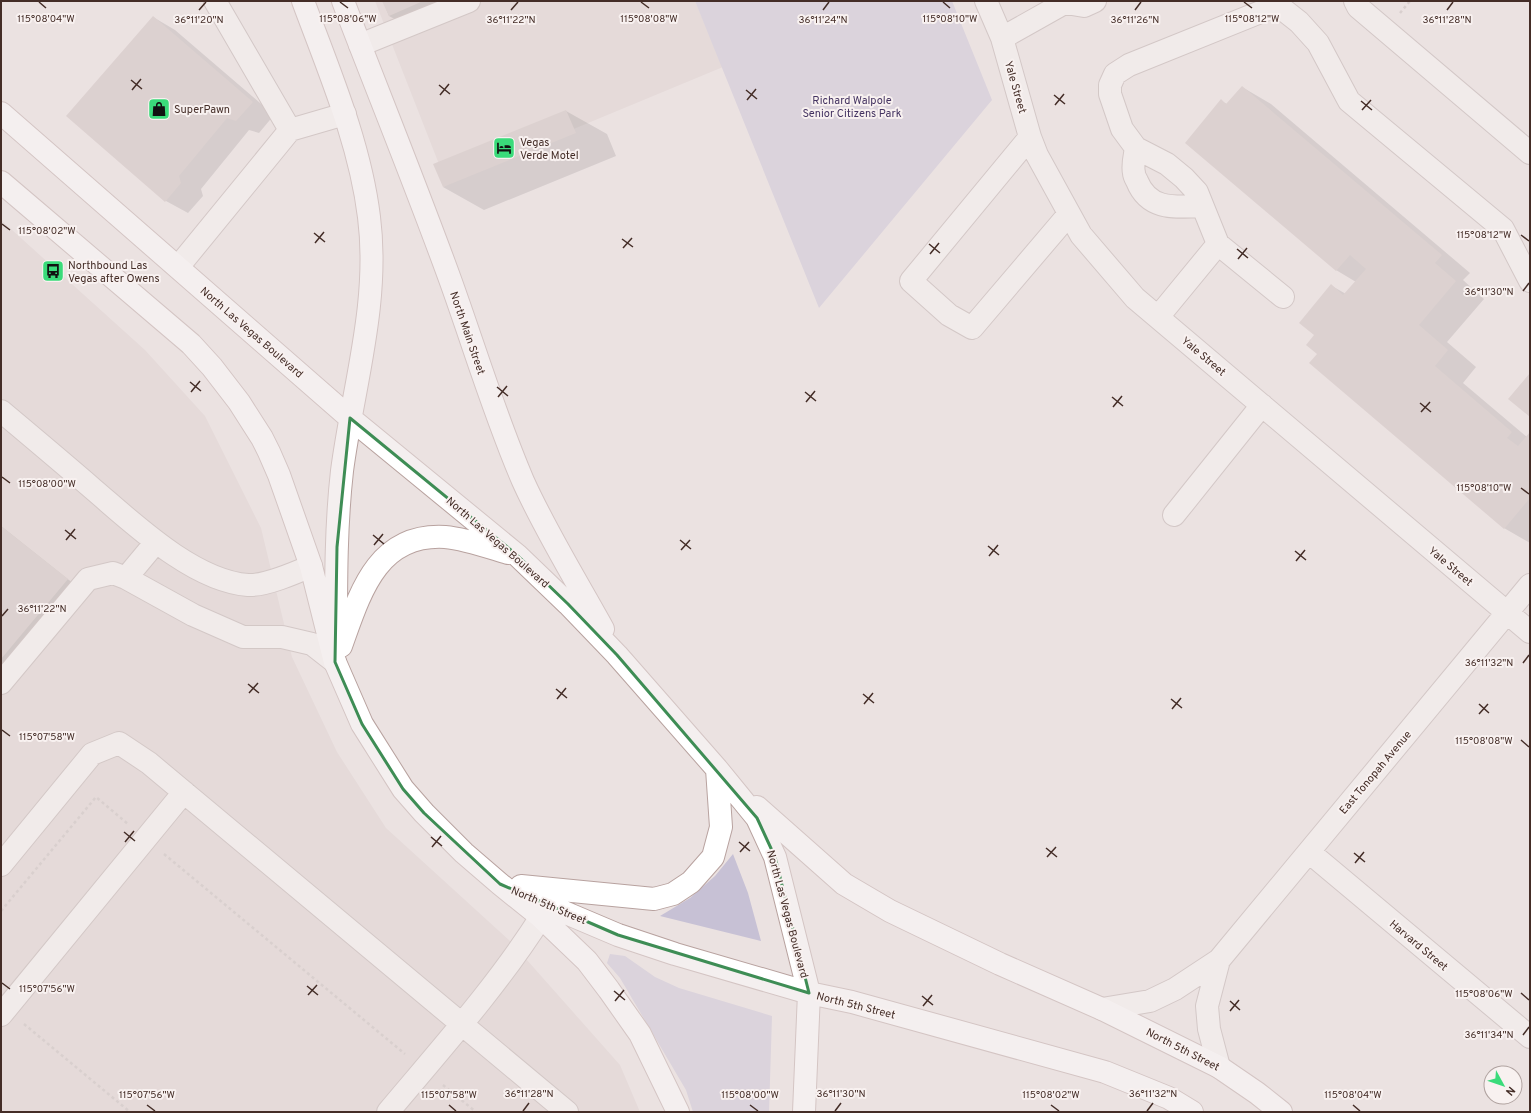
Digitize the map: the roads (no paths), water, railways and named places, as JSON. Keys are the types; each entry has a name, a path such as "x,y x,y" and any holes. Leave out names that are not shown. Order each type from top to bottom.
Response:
{"main road":[{"path":"303,1 345,114 360,170 369,218 372,279 362,356 350,418 342,472 337,547 335,662"},
{"name":"North Main Street","path":"343,1 451,282 499,423 524,483 548,530 617,655"},
{"name":"North Las Vegas Boulevard","path":"1,114 350,418 517,555 568,604 617,655 717,769 757,818 775,857 809,993 804,1112"},
{"path":"1,182 191,344 212,367 239,402 262,438 279,475 311,566 335,662 362,724 403,789 424,814 464,853 541,917 587,961 640,1034 678,1112"},
{"path":"335,662 351,618 369,576 382,560 396,548 422,539 447,537 517,555"},
{"path":"500,884 654,899 673,894 692,882 712,857 722,827 717,769"},
{"name":"North 5th Street","path":"717,769 765,816 844,884 904,917 1000,964 1102,1010 1219,1067 1281,1112"},
{"name":"North 5th Street","path":"500,884 618,935 675,954 809,993 852,1002 1105,1072 1169,1098 1192,1112"}],"street":[{"path":"215,1 290,130"},
{"path":"360,45 469,1"},
{"name":"Yale Street","path":"986,1 1002,38 1030,137 1037,155 1080,235 1086,240 1135,298 1530,632"},
{"path":"1002,38 1067,2 1084,6 1095,1"},
{"path":"1355,1 1358,7 1530,153"},
{"path":"1283,298 1218,244 1197,192 1184,178 1167,164 1136,148 1122,129 1110,94 1110,85 1115,74 1129,65 1273,7 1285,11 1299,22 1318,43 1349,101 1503,229 1530,281"},
{"path":"178,267 290,130 345,114"},
{"path":"1030,137 911,281 949,315 972,328 1069,214"},
{"path":"1136,148 1134,172 1140,189 1150,200 1162,205 1176,207 1202,206"},
{"path":"1158,317 1218,244"},
{"path":"1174,515 1262,405"},
{"path":"1,411 156,542 195,568 230,582 249,585 291,575 311,566"},
{"path":"126,578 156,542"},
{"path":"1,683 88,579 113,573 126,578 193,615 243,636 282,638 312,644 335,662"},
{"name":"East Tonopah Avenue","path":"1102,1010 1150,1001 1175,989 1219,960 1530,585"},
{"path":"1,865 92,754 119,743 149,763 567,1112"},
{"path":"3,1012 184,792"},
{"name":"Harvard Street","path":"1309,852 1530,1037"},
{"path":"388,1112 462,1024 524,944 541,917"},
{"name":"East Tonopah Avenue","path":"1219,960 1207,1006 1209,1029 1219,1067"}],"place":[{"name":"SuperPawn","path":"159,109"},
{"name":"Vegas Verde Motel","path":"504,148"},
{"name":"Northbound Las Vegas after Owens","path":"53,271"}],"park label":[{"name":"Richard Walpole Senior Citizens Park","path":"852,106"}]}
